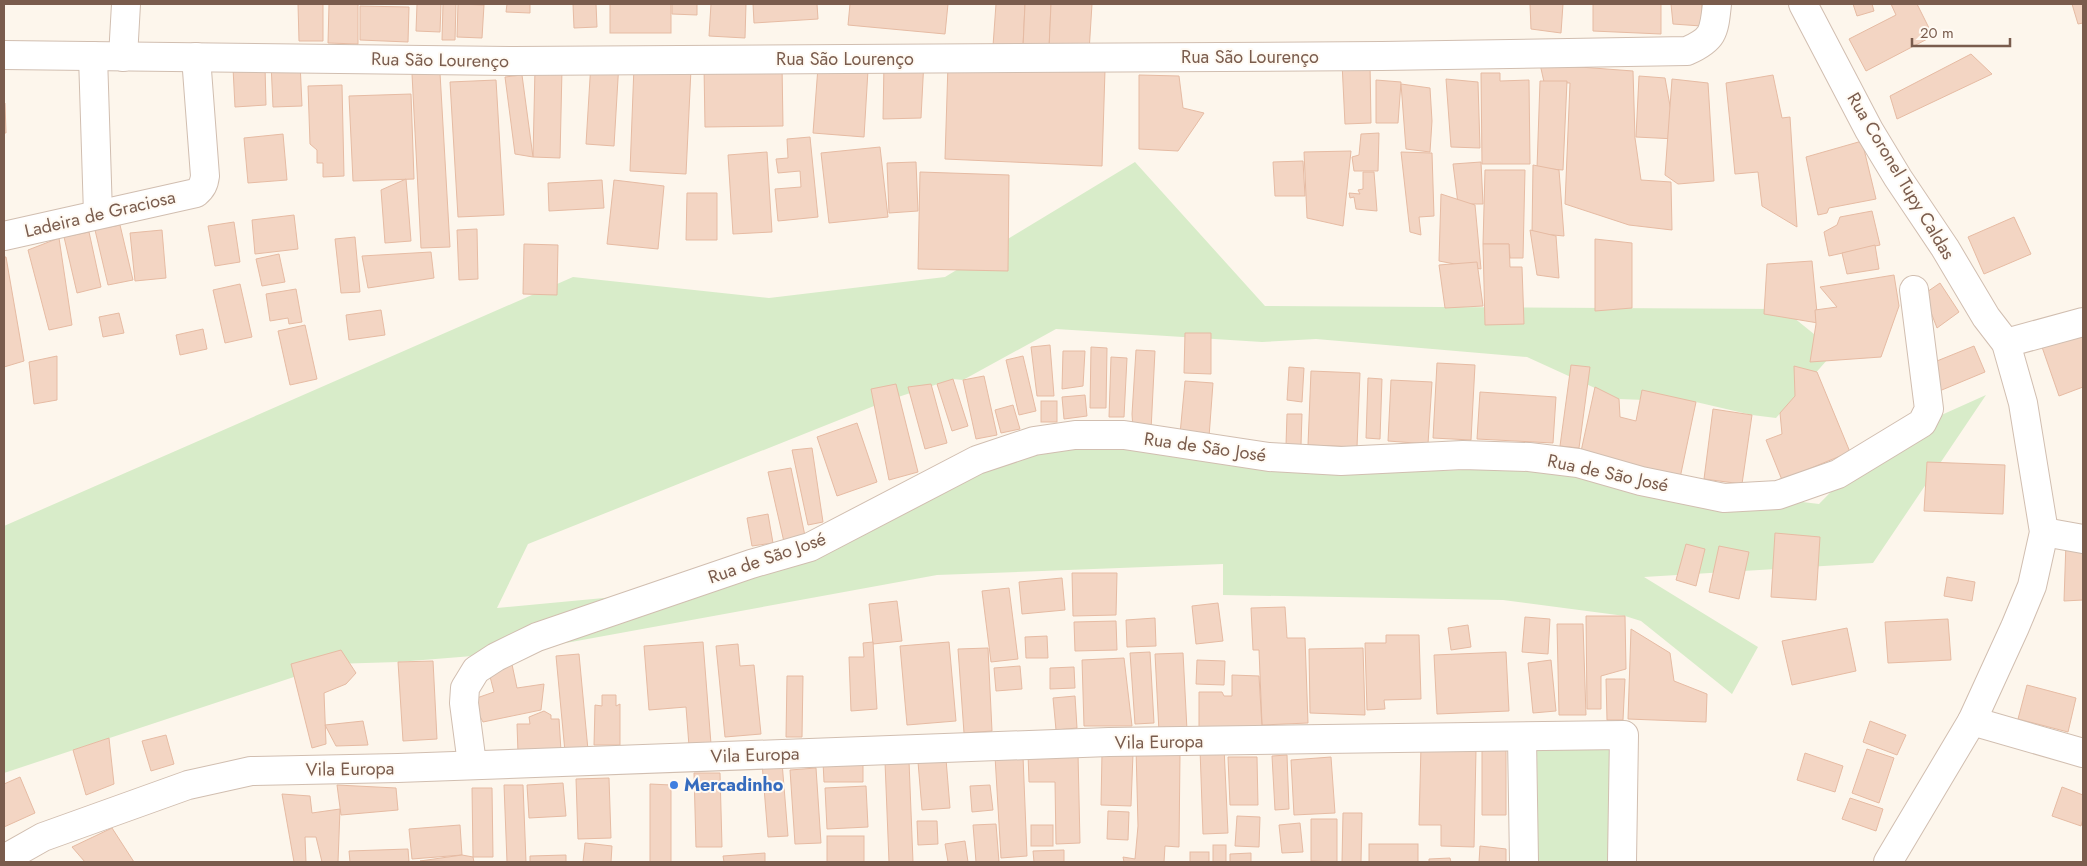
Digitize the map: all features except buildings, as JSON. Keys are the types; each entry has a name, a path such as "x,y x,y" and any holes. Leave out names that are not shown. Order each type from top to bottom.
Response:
{"street":[{"path":"123,57 126,4"},
{"name":"Rua São Lourenço","path":"4,55 522,61 1382,56 1687,51 1703,44 1714,30 1718,4"},
{"name":"Rua Coronel Tupy Caldas","path":"1802,4 1869,130 1898,178 1945,248 1986,317 2006,343"},
{"path":"94,56 98,214"},
{"name":"Ladeira de Graciosa","path":"4,236 196,193 204,184 205,176 196,57"},
{"name":"Rua de São José","path":"472,764 464,703 466,688 476,670 496,657 546,634 751,564 810,547 978,460 1034,441 1075,435 1124,435 1268,457 1341,461 1463,455 1529,457 1578,463 1641,481 1724,498 1778,495 1838,474 1922,422 1929,409 1914,290"},
{"path":"1888,862 1972,721 2032,586 2044,532 2023,403 2006,343 2083,322"},
{"path":"2044,532 2083,539"},
{"path":"1972,721 2083,753"},
{"name":"Vila Europa","path":"4,859 43,838 188,785 251,771 1109,742 1624,734 1622,862"},
{"path":"1522,737 1524,862"}],"green space":[{"path":"1135,162 1265,306 1783,309 1835,351 1776,418 1752,415 1696,402 1619,399 1527,357 1316,339 1262,342 1056,329 963,380 953,379 889,400 528,544 497,608 657,593 939,493 1042,446 1128,441 1404,472 1522,468 1819,504 1879,443 1986,395 1873,563 1644,577 1758,647 1732,694 1641,621 1625,616 1503,600 1223,595 1223,564 937,575 511,653 398,662 333,664 4,773 4,526 573,277 769,298 945,277"},
{"path":"1537,746 1613,747 1613,862 1538,862"}],"place":[{"name":"Mercadinho","path":"674,785"}]}
